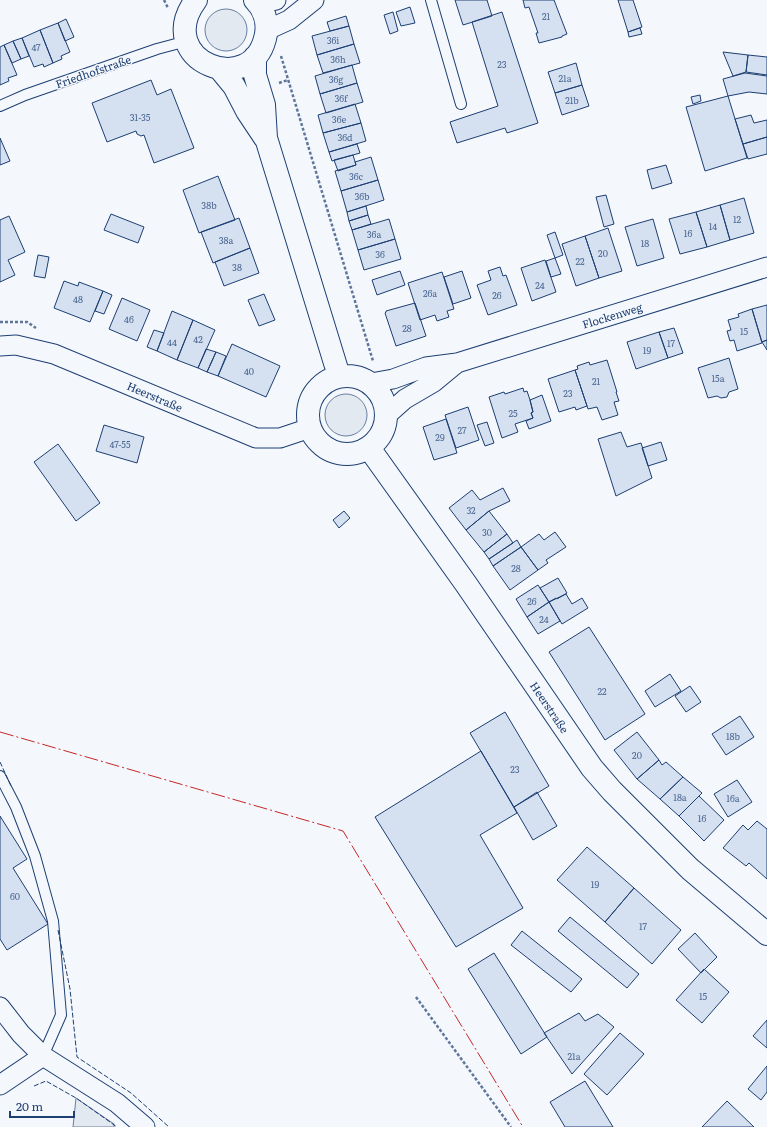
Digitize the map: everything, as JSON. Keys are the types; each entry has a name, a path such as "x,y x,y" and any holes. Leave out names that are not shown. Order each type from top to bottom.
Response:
{"street":[{"path":"171,5 190,8 196,0"},
{"path":"267,30 289,20 314,0"},
{"path":"171,5 185,30 187,41 192,51 199,60 209,66 220,69 232,69 244,65 255,57 263,44 267,30 263,1"},
{"path":"255,57 255,75 264,105 266,138 339,376"},
{"path":"220,69 234,86 247,111 266,138"},
{"name":"Flockenweg","path":"371,383 393,379 426,367 457,363 767,267"},
{"name":"Heerstraße","path":"0,346 16,345 54,354 256,438 280,438 310,428"},
{"name":"Flockenweg","path":"387,415 405,399 434,382 457,363"},
{"path":"350,375 361,377 371,383 380,392 385,402 387,415 385,428 378,439 369,448 358,453 346,454 334,452 324,447 315,438 310,428 308,417 308,406 318,387 328,380 339,376 350,375"},
{"name":"Heerstraße","path":"369,448 466,584 592,768 612,791 690,869 767,934"},
{"path":"0,1007 21,1034 43,1056 117,1103 145,1127"},
{"path":"0,1085 43,1056"}],"lane":[{"path":"431,0 461,104"},
{"name":"Friedhofstraße","path":"0,106 25,95 142,54 187,41"},
{"path":"0,776 16,807 35,856 53,921 61,1015 43,1056"}],"path":[{"path":"280,50 372,360 393,379"},
{"path":"416,997 511,1127"}],"shaded area":[{"path":"222,9 230,9 241,15 247,26 247,34 241,45 230,51 222,51 211,45 205,34 205,26 211,15"},
{"path":"342,394 350,394 361,400 367,411 367,419 361,430 350,436 342,436 331,430 325,419 325,411 331,400"},
{"path":"76,1098 114,1124 114,1127 73,1127"}],"building":[{"path":"455,0 487,0 492,16 463,25"},
{"path":"523,0 554,0 567,34 562,37 539,43 536,33 538,33 529,7 525,8"},
{"path":"618,0 633,0 642,27 628,32"},
{"path":"410,7 415,23 401,26 396,12"},
{"path":"393,12 398,31 390,34 384,15"},
{"path":"502,12 538,123 507,133 505,128 457,143 450,122 498,106 472,22"},
{"path":"346,16 349,26 330,31 327,22"},
{"path":"66,19 74,37 65,41 58,23"},
{"path":"58,23 70,52 61,56 62,59 53,63 40,30"},
{"path":"349,26 354,44 317,55 312,36"},
{"path":"640,28 642,34 629,37 628,32"},
{"path":"40,30 53,63 44,67 43,64 34,67 22,38"},
{"path":"22,38 29,56 21,59 13,41"},
{"path":"13,41 21,59 12,63 4,45"},
{"path":"354,44 360,63 323,73 317,55"},
{"path":"4,45 17,75 8,78 9,81 0,85 0,47"},
{"path":"723,52 748,55 746,72 733,76"},
{"path":"748,55 767,57 767,75 746,72"},
{"path":"576,63 582,85 555,93 548,72"},
{"path":"352,65 357,83 320,94 315,76"},
{"path":"745,73 767,76 767,94 749,92 728,96 723,79"},
{"path":"151,80 157,95 171,89 194,148 154,163 144,135 141,136 137,134 136,131 107,142 92,103"},
{"path":"357,83 363,102 326,113 320,94"},
{"path":"582,85 589,106 562,115 555,93"},
{"path":"700,95 701,101 693,104 691,97"},
{"path":"728,96 747,158 705,171 686,107"},
{"path":"355,104 361,123 323,133 318,115"},
{"path":"751,115 754,123 767,120 767,137 743,144 735,119"},
{"path":"361,123 366,141 329,152 323,133"},
{"path":"767,137 767,154 748,159 743,144"},
{"path":"0,138 10,161 0,165"},
{"path":"357,144 360,153 332,161 329,152"},
{"path":"353,155 356,165 338,171 334,160"},
{"path":"371,157 378,180 341,191 335,171 356,165 355,162"},
{"path":"666,165 672,183 652,189 647,170"},
{"path":"218,176 235,220 199,233 183,190"},
{"path":"378,180 384,200 347,212 341,191"},
{"path":"606,195 614,224 604,227 596,197"},
{"path":"744,198 754,233 730,240 720,205"},
{"path":"720,205 730,240 707,247 696,212"},
{"path":"366,206 368,215 349,221 347,212"},
{"path":"696,212 707,247 680,254 669,219"},
{"path":"111,214 144,227 138,243 104,230"},
{"path":"368,215 371,224 352,230 349,221"},
{"path":"9,216 25,252 8,260 15,275 0,282 0,220"},
{"path":"239,218 250,248 213,263 201,232"},
{"path":"389,219 395,239 358,250 352,230"},
{"path":"653,219 664,258 637,266 625,227"},
{"path":"608,228 622,271 599,278 585,236"},
{"path":"555,232 563,255 555,258 547,235"},
{"path":"585,236 599,278 576,286 562,244"},
{"path":"395,239 401,259 364,270 358,250"},
{"path":"250,248 259,273 224,286 215,262"},
{"path":"38,255 49,257 45,278 34,276"},
{"path":"555,258 561,274 551,277 546,261"},
{"path":"545,260 556,292 532,301 521,268"},
{"path":"500,267 503,276 506,275 517,305 488,315 477,285 491,280 488,271"},
{"path":"400,271 405,285 377,295 372,280"},
{"path":"462,271 471,298 453,304 444,277"},
{"path":"442,272 454,309 447,311 449,317 437,321 435,315 420,320 408,283"},
{"path":"64,281 78,286 79,282 103,291 90,322 54,308"},
{"path":"103,291 112,295 104,314 95,311"},
{"path":"264,294 275,320 259,326 248,300"},
{"path":"122,298 150,310 137,341 109,329"},
{"path":"415,303 426,336 396,346 385,313 386,311"},
{"path":"767,305 767,340 762,342 752,309"},
{"path":"752,309 762,343 737,351 734,340 730,341 727,331 731,330 728,320 739,317 738,314"},
{"path":"172,311 193,320 177,360 157,351"},
{"path":"193,320 215,330 198,368 177,360"},
{"path":"674,328 683,353 668,358 659,332"},
{"path":"154,330 164,333 157,351 147,347"},
{"path":"659,332 668,358 636,369 627,342"},
{"path":"767,340 767,350 762,342"},
{"path":"232,344 280,366 266,397 218,376"},
{"path":"206,349 216,352 207,372 198,368"},
{"path":"216,352 226,356 218,376 207,372"},
{"path":"729,358 738,389 729,392 727,397 721,398 717,396 708,398 698,368"},
{"path":"607,360 619,401 614,402 618,415 602,420 597,407 588,409 575,370 578,369 577,366 589,362 590,365"},
{"path":"575,370 587,406 576,410 575,407 559,412 548,379"},
{"path":"523,388 524,392 527,391 530,400 533,418 515,424 518,432 502,438 489,397"},
{"path":"542,395 551,421 529,429 526,421 533,418 530,400"},
{"path":"468,407 479,440 456,448 445,415"},
{"path":"446,419 457,453 434,460 423,427"},
{"path":"487,422 494,443 485,446 477,425"},
{"path":"104,425 144,437 137,463 96,451"},
{"path":"621,432 627,447 641,443 652,478 616,496 598,439"},
{"path":"661,442 667,460 648,466 642,448"},
{"path":"58,444 100,503 76,521 34,462"},
{"path":"503,488 510,501 489,511 466,530 449,508 472,490 480,500"},
{"path":"344,511 350,518 339,528 333,520"},
{"path":"489,511 507,534 484,552 466,530"},
{"path":"555,532 566,547 546,560 548,563 538,570 521,547 539,534 544,540"},
{"path":"507,534 513,543 489,559 484,552"},
{"path":"517,540 521,547 493,566 489,559"},
{"path":"521,547 538,570 510,590 493,566"},
{"path":"558,578 567,593 549,602 540,588"},
{"path":"538,585 549,602 527,617 516,599"},
{"path":"566,594 572,604 582,598 588,608 562,624 549,602"},
{"path":"549,602 560,621 538,634 527,617"},
{"path":"589,627 645,714 605,740 549,652"},
{"path":"670,674 681,691 655,707 645,691"},
{"path":"690,686 701,702 686,712 675,696"},
{"path":"505,712 549,786 514,807 470,733"},
{"path":"740,716 754,737 726,755 712,734"},
{"path":"637,732 659,760 637,779 614,750"},
{"path":"481,751 517,813 480,835 523,908 456,947 375,817"},
{"path":"659,760 662,765 666,762 683,777 660,799 637,779"},
{"path":"683,777 702,793 679,816 660,799"},
{"path":"737,780 752,802 728,817 714,794"},
{"path":"537,792 557,826 533,840 514,807"},
{"path":"699,796 724,820 704,841 679,816"},
{"path":"0,816 27,859 13,868 48,924 7,950 0,939"},
{"path":"757,821 767,829 767,879 749,863 746,866 723,848 743,825 748,830"},
{"path":"587,847 634,888 605,922 557,880"},
{"path":"634,888 681,930 652,964 605,922"},
{"path":"570,917 639,974 627,988 558,931"},
{"path":"522,931 582,979 571,992 511,945"},
{"path":"695,933 717,957 701,973 678,949"},
{"path":"494,953 547,1037 521,1054 468,969"},
{"path":"704,969 729,992 702,1023 676,1000"},
{"path":"579,1013 585,1021 598,1014 614,1027 572,1074 544,1033"},
{"path":"767,1020 767,1048 753,1036"},
{"path":"620,1033 644,1054 607,1095 584,1074"},
{"path":"767,1066 767,1092 761,1100 748,1089"},
{"path":"585,1081 613,1127 565,1127 550,1102"},
{"path":"727,1101 754,1127 702,1127"}],"fence":[{"path":"0,762 11,786"},
{"path":"58,930 70,989 77,1057 131,1093 169,1127"},
{"path":"34,1086 46,1081 76,1098 117,1127"}],"power":[{"path":"0,732 343,831 523,1127"}]}
